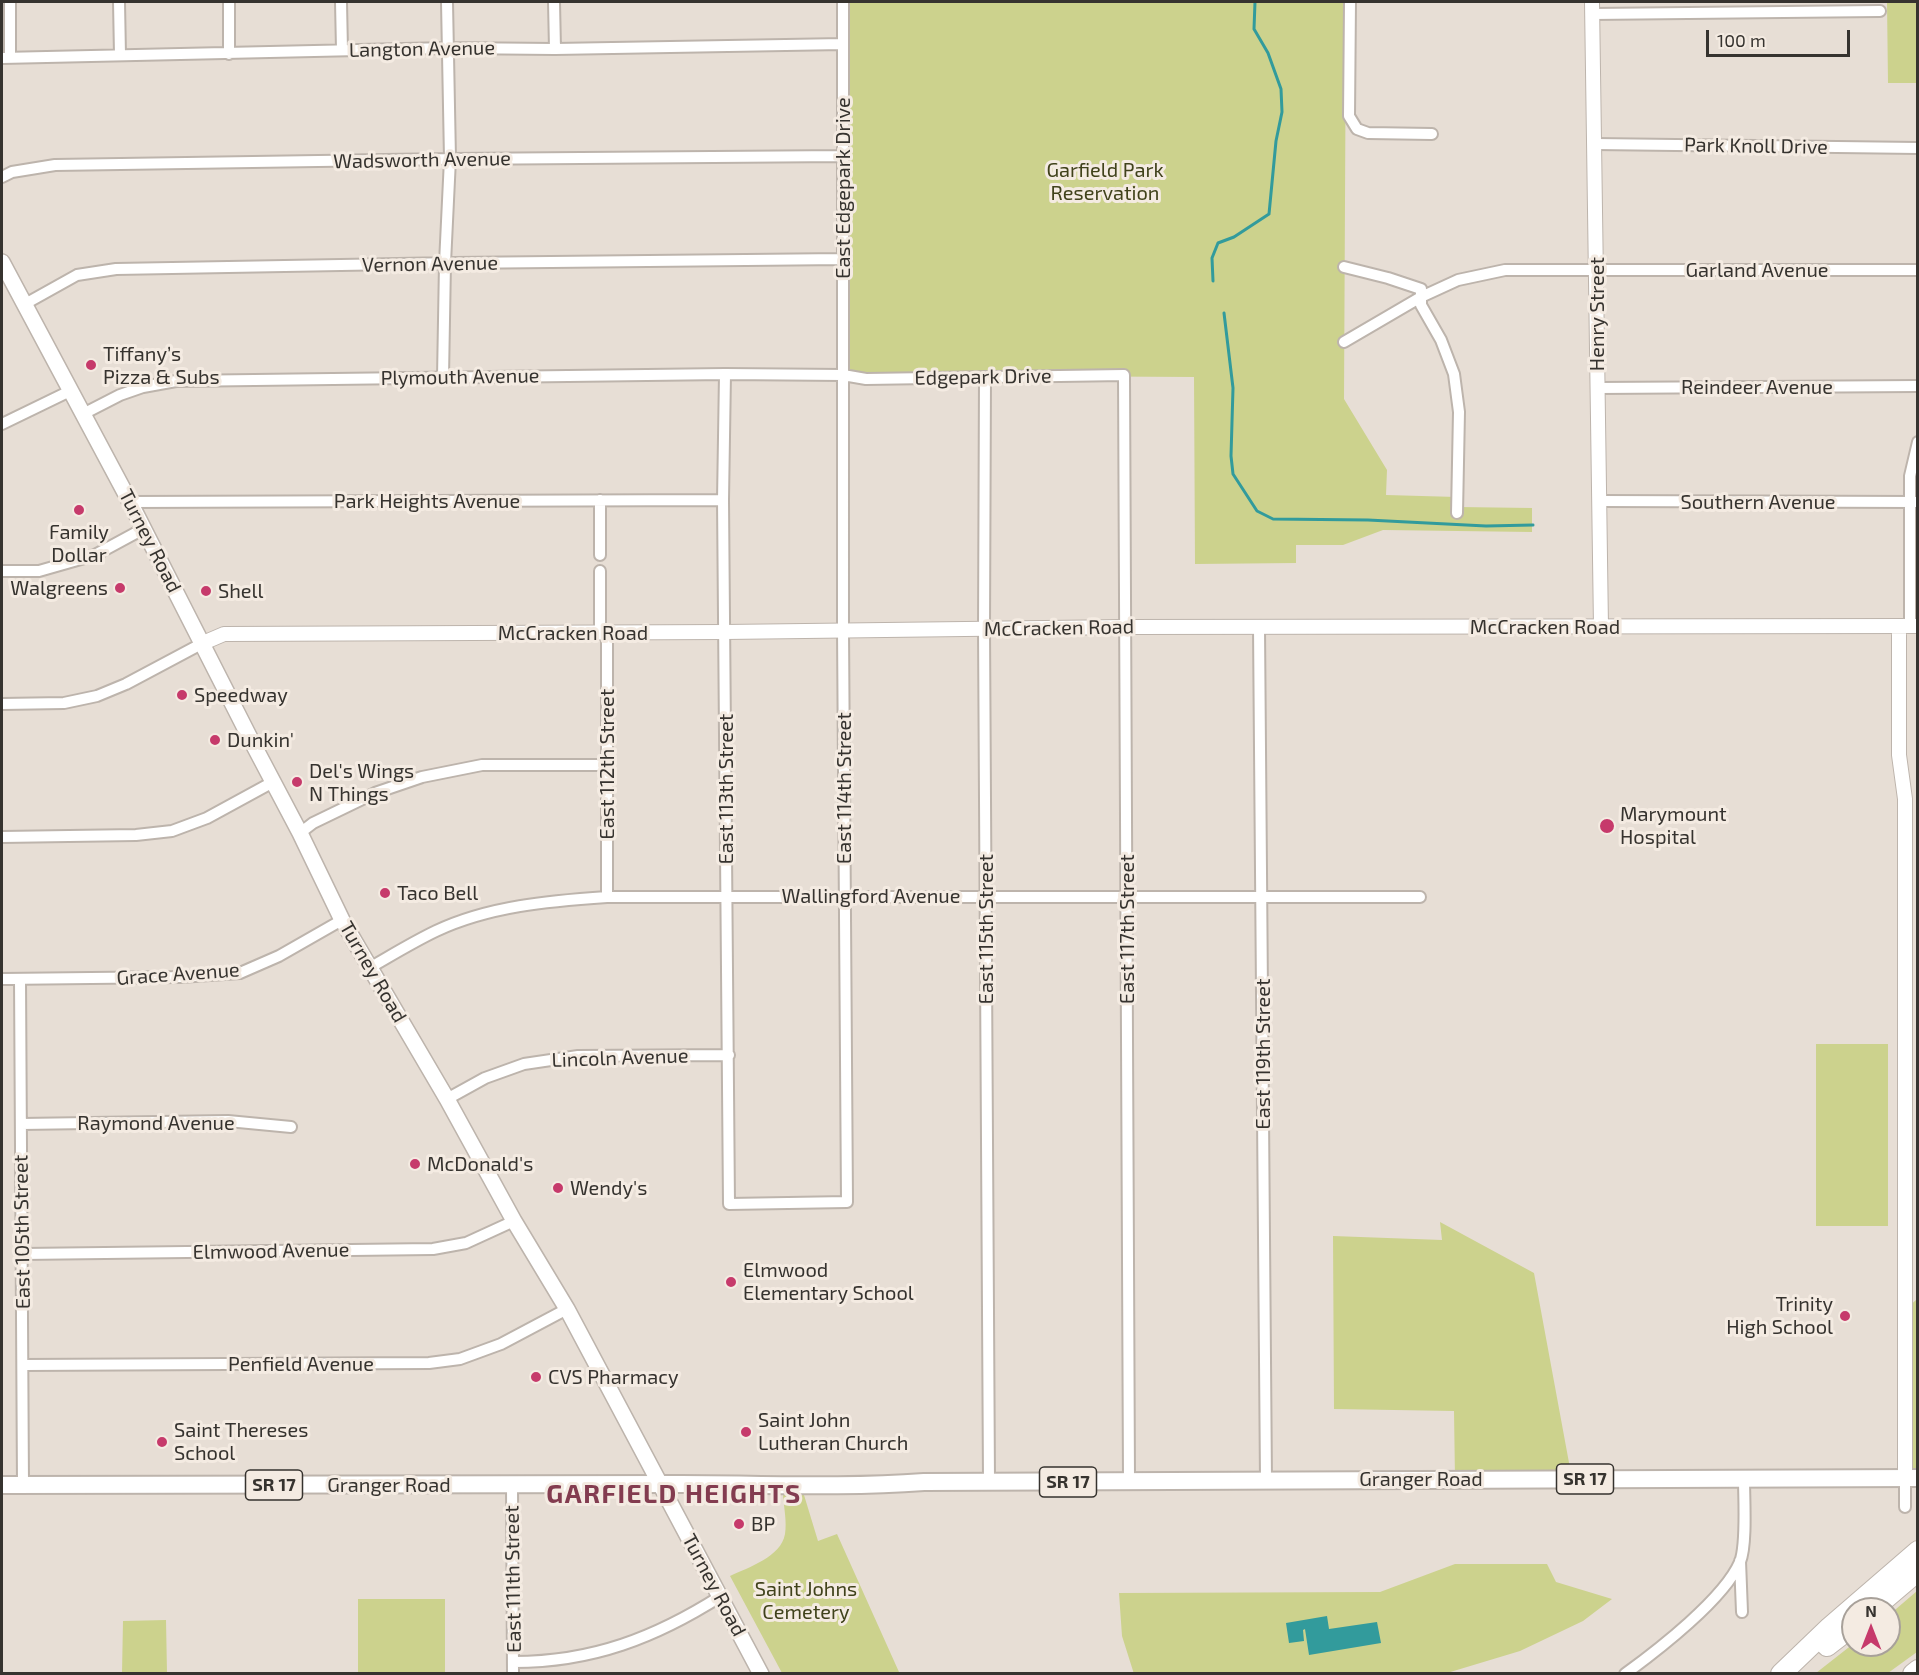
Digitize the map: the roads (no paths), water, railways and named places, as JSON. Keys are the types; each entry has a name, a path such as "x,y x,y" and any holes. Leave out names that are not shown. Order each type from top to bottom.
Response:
{"highway":[{"path":"1781,1674 1917,1551"},
{"path":"1887,1597 1917,1571"},
{"path":"1792,1674 1841,1635"},
{"path":"1913,1674 1917,1670"}],"main road":[{"name":"Turney Road","path":"2,262 203,643 300,832 342,920 447,1099 514,1221 567,1309 761,1674"},
{"name":"Granger Road","path":"2,1485 777,1484 799,1486 924,1482 1911,1478"}],"street":[{"path":"6,58 10,2"},
{"path":"119,2 120,56"},
{"path":"229,2 229,54"},
{"path":"341,2 342,50"},
{"path":"443,376 450,159 447,2"},
{"path":"554,2 555,49"},
{"name":"East Edgepark Drive","path":"843,2 843,375"},
{"path":"1350,2 1349,116 1357,129 1368,133 1432,134"},
{"path":"1592,8 1880,11"},
{"name":"Henry Street","path":"1592,8 1601,627"},
{"name":"Langton Avenue","path":"6,58 448,48 555,49 843,44"},
{"name":"Park Knoll Drive","path":"1595,144 1917,148"},
{"name":"Wadsworth Avenue","path":"2,177 12,172 55,165 844,156"},
{"name":"Vernon Avenue","path":"25,304 77,275 116,269 843,259"},
{"path":"1344,267 1388,278 1421,290 1421,305 1441,340 1454,374 1458,412 1457,513"},
{"path":"1344,342 1421,297 1458,280 1505,270 1597,270"},
{"name":"Garland Avenue","path":"1597,270 1917,270"},
{"name":"East 113th Street","path":"725,375 723,500 729,1204"},
{"name":"Plymouth Avenue","path":"83,414 120,395 143,387 176,381 443,376 843,375"},
{"name":"Edgepark Drive","path":"843,375 866,379 1124,375"},
{"name":"East 114th Street","path":"729,1204 847,1202 843,375"},
{"name":"East 117th Street","path":"1124,375 1129,1482"},
{"name":"East 115th Street","path":"985,376 984,629 989,1482"},
{"name":"Reindeer Avenue","path":"1597,388 1917,386"},
{"path":"2,424 70,391"},
{"path":"1905,1507 1911,1478 1905,799 1899,755 1909,626 1914,502 1910,476 1917,442"},
{"path":"600,500 600,555"},
{"name":"Park Heights Avenue","path":"130,502 723,500"},
{"name":"Southern Avenue","path":"1599,501 1914,502"},
{"path":"2,571 39,571 95,555 143,529"},
{"name":"East 112th Street","path":"600,571 607,765 607,897"},
{"name":"McCracken Road","path":"203,643 224,634 725,632 1125,627 1909,626"},
{"name":"East 119th Street","path":"1259,627 1266,1480"},
{"path":"2,704 64,703 97,696 129,683 203,643"},
{"path":"300,832 313,823 375,794 422,777 482,765 607,765"},
{"path":"2,837 136,835 172,831 207,818 273,782"},
{"name":"Wallingford Avenue","path":"370,967 437,931 491,912 540,902 607,897 1420,897"},
{"name":"Grace Avenue","path":"2,979 180,977 240,973 279,956 342,920"},
{"name":"East 105th Street","path":"20,979 23,1485"},
{"name":"Lincoln Avenue","path":"447,1099 484,1078 535,1062 578,1056 729,1055"},
{"name":"Raymond Avenue","path":"21,1124 228,1121 291,1126"},
{"name":"Elmwood Avenue","path":"23,1254 433,1250 466,1243 514,1221"},
{"name":"Penfield Avenue","path":"23,1365 429,1363 460,1359 501,1344 567,1309"},
{"path":"1743,1612 1740,1561 1744,1530 1744,1479"},
{"name":"East 111th Street","path":"512,1485 514,1668"},
{"path":"1625,1674 1687,1624 1717,1595 1740,1561"},
{"path":"514,1668 582,1656 625,1645 677,1623 721,1596"}],"water":[{"path":"1327,1616 1329,1629 1377,1622 1381,1643 1309,1655 1305,1629 1303,1630 1304,1641 1289,1643 1286,1623"}],"waterway":[{"path":"1213,281 1212,258 1218,243 1234,237 1269,214 1276,141 1282,112 1281,89 1268,53 1254,29 1255,2"},
{"path":"1224,313 1233,388 1231,456 1233,474 1257,511 1273,519 1368,520 1486,526 1533,525"}],"place":[{"name":"Tiffany’s Pizza & Subs","path":"91,365"},
{"name":"Family Dollar","path":"79,510"},
{"name":"Walgreens","path":"120,588"},
{"name":"Shell","path":"206,591"},
{"name":"Speedway","path":"182,695"},
{"name":"Dunkin'","path":"215,740"},
{"name":"Del's Wings N Things","path":"297,782"},
{"name":"Marymount Hospital","path":"1607,826"},
{"name":"Taco Bell","path":"385,893"},
{"name":"McDonald's","path":"415,1164"},
{"name":"Wendy's","path":"558,1188"},
{"name":"Elmwood Elementary School","path":"731,1282"},
{"name":"Trinity High School","path":"1845,1316"},
{"name":"CVS Pharmacy","path":"536,1377"},
{"name":"Saint John Lutheran Church","path":"746,1432"},
{"name":"Saint Thereses School","path":"162,1442"},
{"name":"BP","path":"739,1524"}],"district":[{"name":"GARFIELD HEIGHTS","path":"674,1494"}],"park label":[{"name":"Garfield Park Reservation","path":"1105,182"},
{"name":"Saint Johns Cemetery","path":"806,1600"}]}
